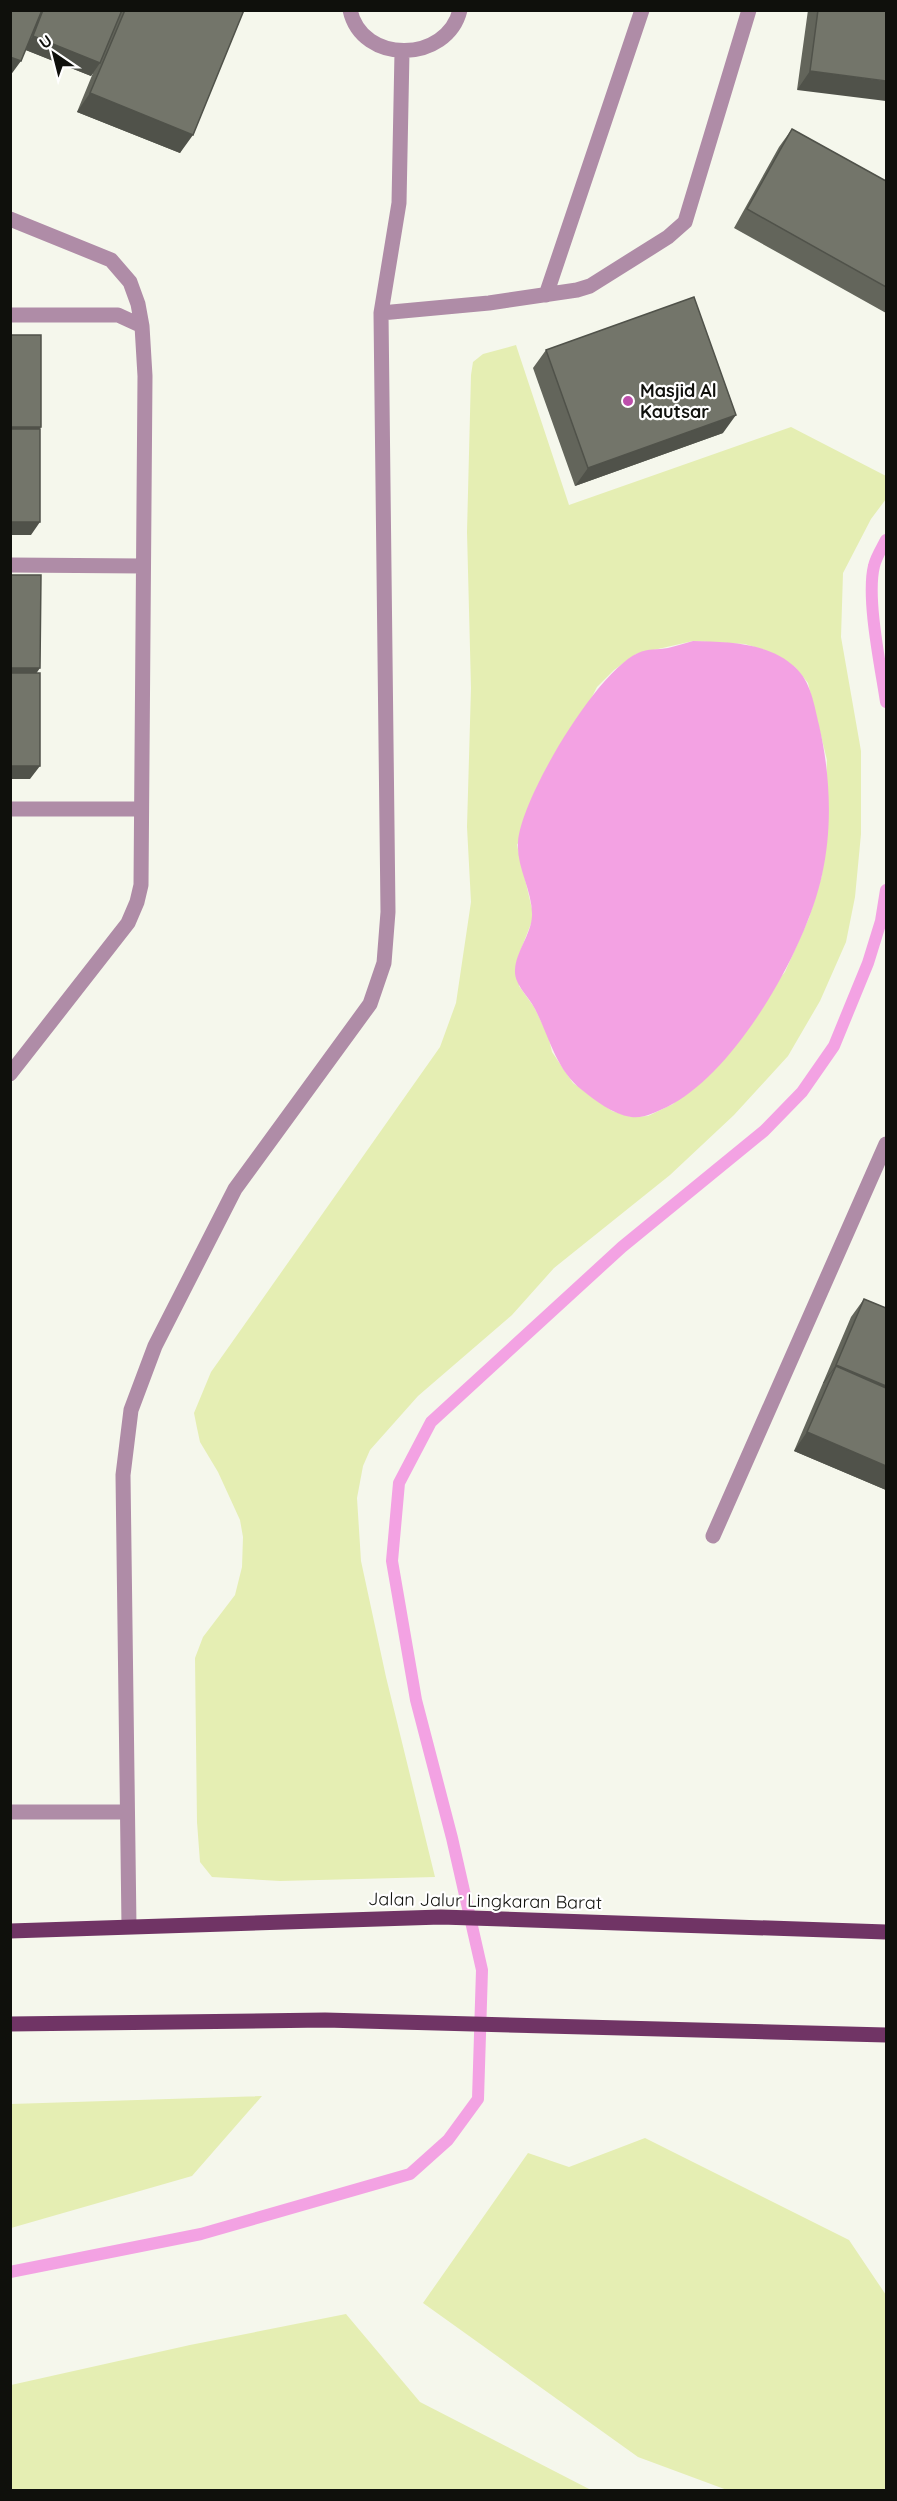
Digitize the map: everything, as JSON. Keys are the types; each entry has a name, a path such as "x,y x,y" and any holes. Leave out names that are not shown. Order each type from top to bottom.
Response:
{"main road":[{"name":"Jalan Jalur Lingkaran Barat","path":"10,1930 441,1917 886,1932"},
{"path":"10,2024 325,2020 886,2035"}],"street":[{"path":"350,10 362,33 380,48 402,52 424,49 444,37 458,19 460,10"},
{"path":"546,295 642,10"},
{"path":"381,313 489,303 590,286 668,237 685,222 749,10"},
{"path":"129,1926 123,1475 131,1410 155,1346 235,1189 370,1004 384,963 388,912 381,313 399,202 402,52"},
{"path":"10,219 111,260 130,282 138,304 142,326 145,376 141,885 128,923 10,1074"},
{"path":"10,315 118,315 142,326"},
{"path":"10,566 143,566"},
{"path":"10,809 141,809"},
{"path":"713,1536 886,1144"},
{"path":"10,1812 127,1812"}],"green space":[{"path":"516,345 569,505 791,427 886,476 886,499 871,519 843,573 841,637 861,751 861,834 855,897 846,942 820,1001 788,1056 734,1115 670,1175 554,1268 512,1315 418,1396 370,1450 363,1466 357,1498 361,1561 386,1677 435,1877 280,1881 212,1877 200,1862 197,1822 195,1658 203,1637 235,1595 242,1567 243,1537 240,1520 218,1472 200,1442 194,1413 211,1372 440,1047 456,1003 471,902 467,827 471,688 467,532 471,375 473,362 483,354","holes":["693,641 745,644 764,650 795,667 808,683 827,760 822,875 809,918 785,972 673,1104 648,1116 632,1117 612,1111 573,1083 552,1052 548,1035 534,1007 519,986 518,957 532,921 532,909 517,845 597,687 614,670 636,654"]},
{"path":"262,2096 192,2176 11,2228 11,2104"},
{"path":"645,2138 849,2240 886,2295 886,2490 727,2490 638,2457 423,2303 528,2153 569,2167"},
{"path":"346,2314 420,2402 591,2490 11,2490 11,2385 190,2345"}],"shaded area":[{"path":"693,641 733,643 760,648 784,659 805,679 813,701 826,762 829,800 828,838 814,905 801,938 764,1006 742,1038 718,1067 693,1090 654,1113 631,1117 605,1106 573,1082 559,1063 535,1009 519,986 515,975 516,963 531,923 532,907 519,861 518,842 522,822 546,768 563,738 602,684 621,665 642,651 668,648"}],"building":[{"path":"10,10 42,10 21,61 10,57"},
{"path":"43,10 122,10 100,63 33,36"},
{"path":"125,10 244,10 193,135 90,93"},
{"path":"818,10 886,10 886,81 810,71"},
{"path":"792,129 886,181 886,287 747,209"},
{"name":"Masjid Al Kautsar","path":"694,297 736,415 588,468 546,350"},
{"path":"10,335 41,335 41,427 10,427"},
{"path":"10,429 40,429 40,522 10,522"},
{"path":"10,575 41,575 40,668 10,668"},
{"path":"10,673 40,673 40,766 10,766"},
{"path":"864,1299 886,1308 886,1386 836,1365"},
{"path":"836,1366 886,1388 886,1466 807,1432"}],"waterway":[{"path":"886,540 874,566 872,580 875,633 886,702"},
{"path":"10,2272 201,2234 410,2174 448,2140 478,2099 482,1970 452,1838 416,1700 392,1561 399,1483 431,1422 622,1247 764,1131 802,1092 834,1046 868,963 881,921 886,890"}],"place":[{"name":"Masjid Al Kautsar","path":"628,401"}]}
